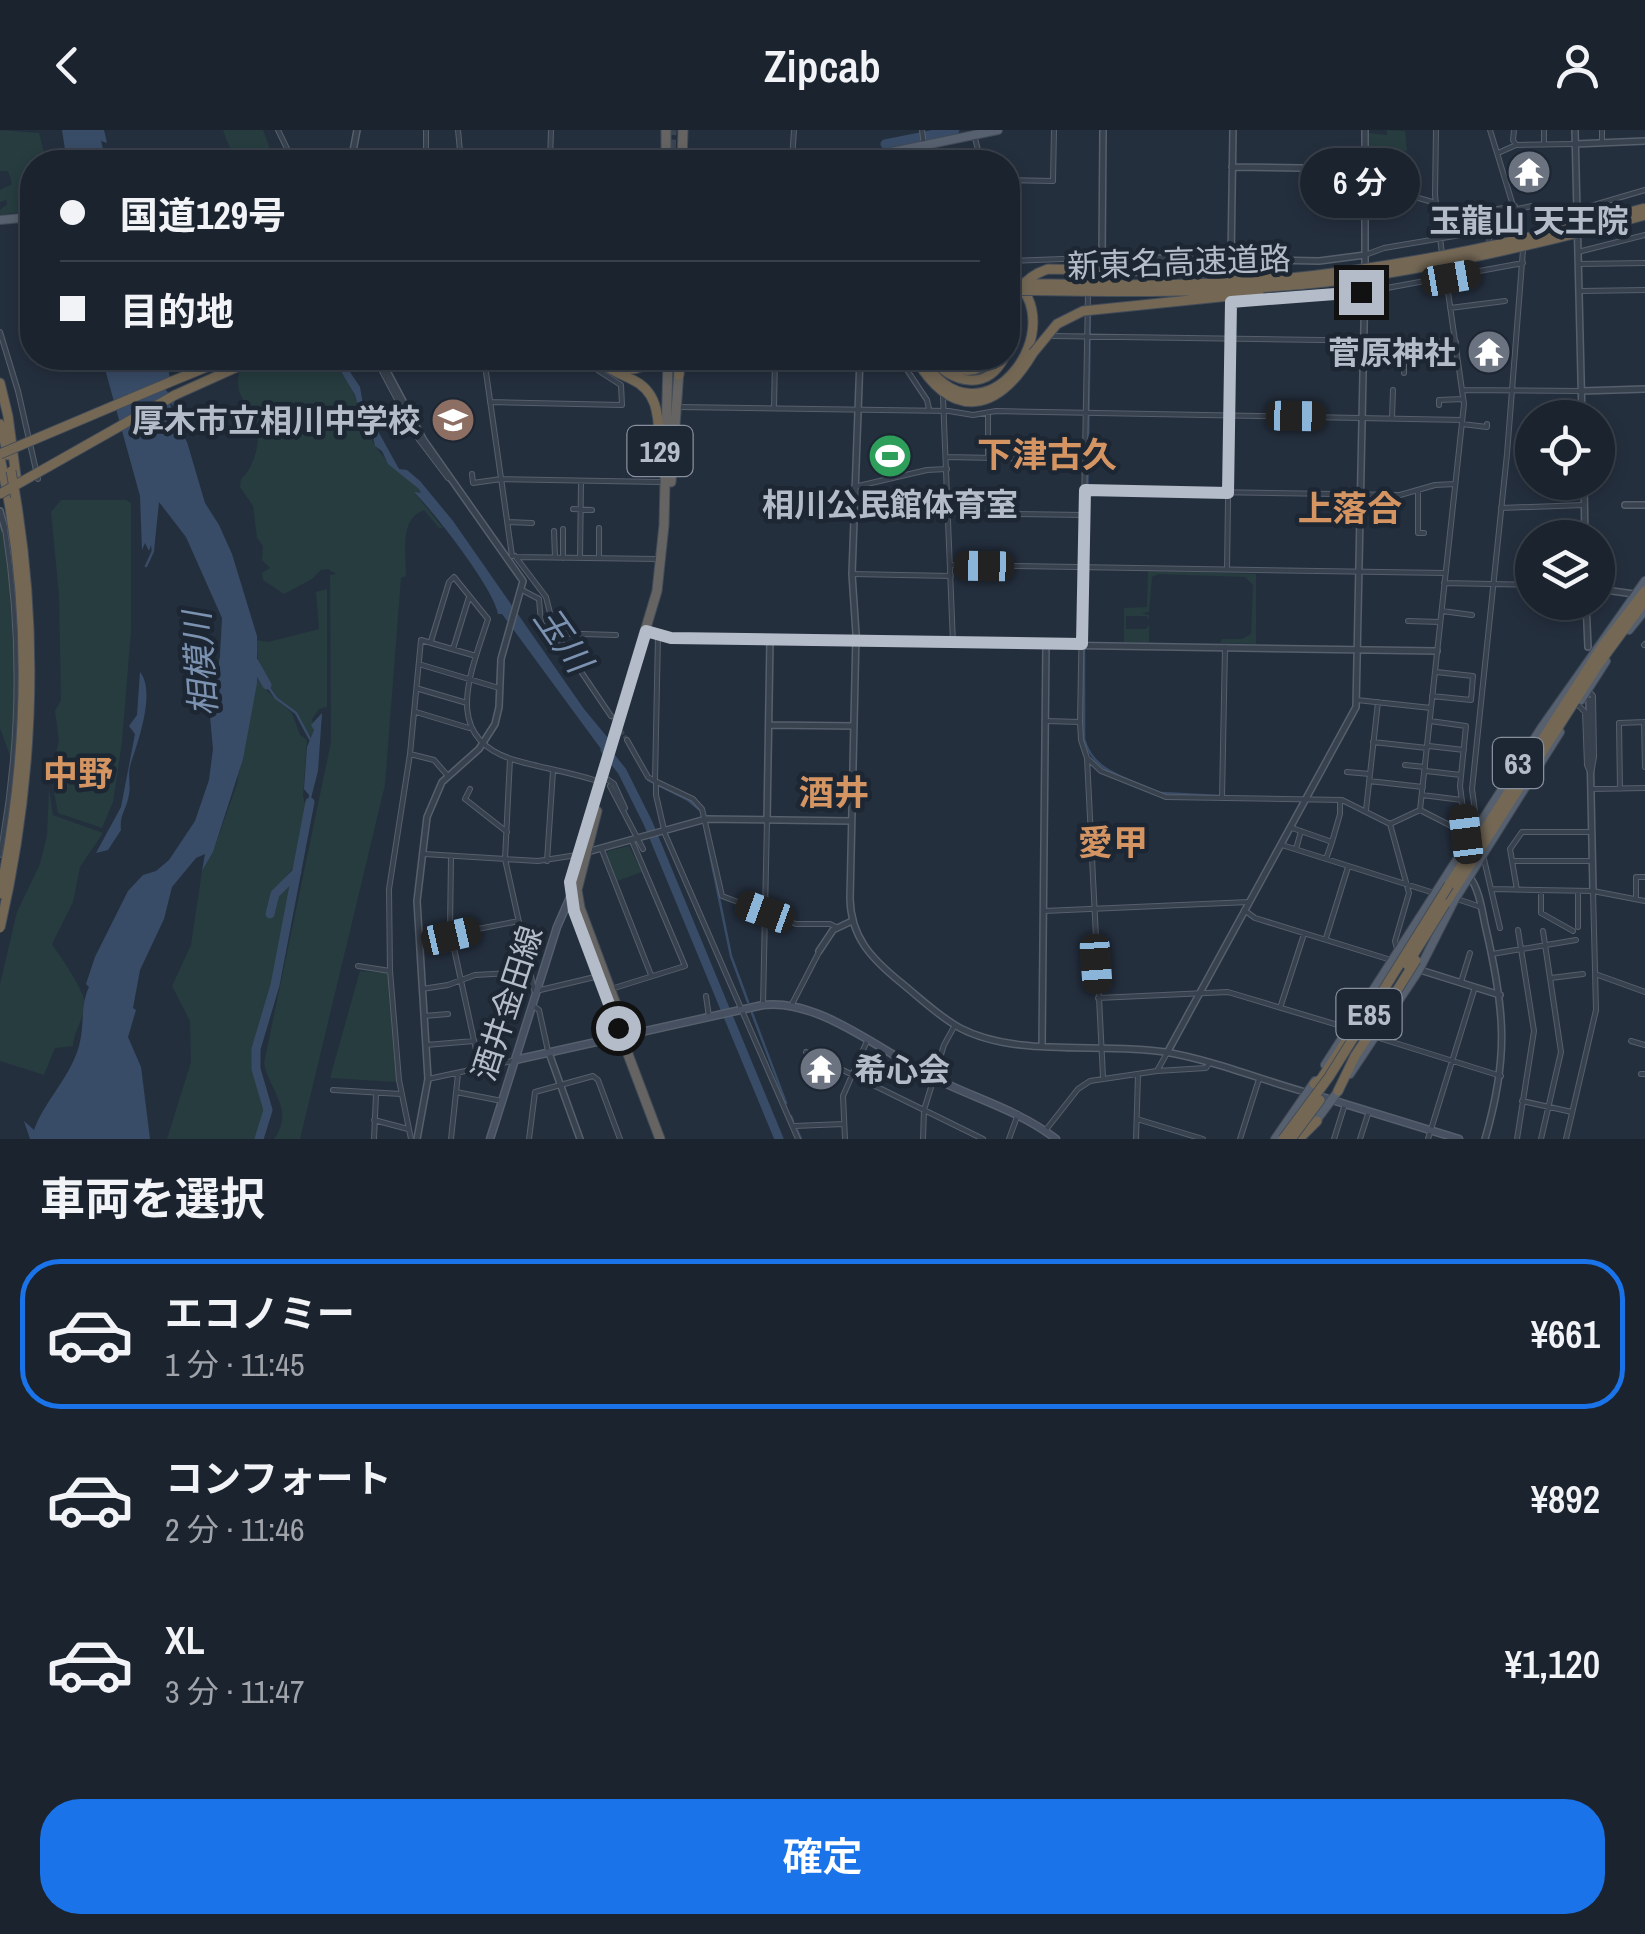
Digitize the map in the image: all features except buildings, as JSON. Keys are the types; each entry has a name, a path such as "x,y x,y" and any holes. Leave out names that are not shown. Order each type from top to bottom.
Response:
{"highway":[{"name":"新東名高速道路","path":"1020,283 1244,282 1412,262 1645,210"},
{"name":"新東名高速道路","path":"1020,284 1186,292 1326,282 1495,254 1645,210"},
{"path":"1020,288 1031,276 1048,269 1289,274 1412,262"},
{"path":"924,370 929,380 953,397 975,401 990,398 1009,387 1058,324 1092,308 1225,298 1326,282"},
{"path":"1020,291 1027,295 1034,322 1020,361"},
{"path":"0,894 16,801 24,697 21,598 0,455 200,370"},
{"path":"0,494 174,396 231,370"},
{"path":"612,370 649,391 656,408 660,450"},
{"name":"129","path":"663,1139 580,925 571,896 570,876 620,737 652,633 668,559 666,482 660,450 670,370"},
{"name":"129","path":"663,545 671,370"},
{"name":"129","path":"652,633 662,559 671,370"},
{"name":"129","path":"666,482 678,407 676,370"},
{"path":"929,370 944,386 960,393 983,393 1003,383 1013,370"},
{"path":"0,384 12,442 26,565 31,663 30,732 18,836 0,928"},
{"path":"0,424 26,565"},
{"path":"0,475 9,502"},
{"name":"E85","path":"1279,1139 1329,1078 1422,930 1451,894 1640,592"},
{"name":"E85","path":"1290,1139 1335,1079 1598,664 1645,602"},
{"name":"129","path":"580,854 576,885 580,908 624,1037"},
{"path":"1335,1096 1355,1056 1406,980 1451,894"},
{"path":"1311,1089 1396,960 1422,930"},
{"path":"1301,1139 1317,1120"}],"main road":[{"path":"888,150 923,137 998,130"},
{"name":"63","path":"1351,1029 1468,836 1645,581"},
{"name":"63","path":"1317,1120 1419,970 1451,894 1469,876 1578,704 1645,610"},
{"name":"酒井金田線","path":"490,1139 556,927 576,885"},
{"path":"556,927 566,920 580,925"},
{"path":"515,1060 763,1005 791,1006 831,1020 936,1079 1018,1114 1056,1139"},
{"path":"1279,1139 1311,1089 1335,1096 1345,1104 1459,1139"}],"street":[{"path":"1020,180 1053,181 1054,130"},
{"path":"1102,258 1103,130"},
{"path":"1227,570 1232,130"},
{"path":"1157,1071 1357,700 1366,130"},
{"path":"1420,810 1464,399 1437,206 1436,130"},
{"path":"1477,827 1472,790 1523,263 1520,225 1490,130"},
{"path":"1514,130 1512,140 1516,146"},
{"path":"1544,130 1544,145"},
{"path":"1575,130 1582,400"},
{"path":"1602,130 1602,142"},
{"path":"975,135 978,150"},
{"path":"1498,154 1516,146 1645,140"},
{"path":"1232,168 1366,169"},
{"path":"1366,184 1437,206 1486,211 1530,207"},
{"path":"1577,210 1645,190"},
{"path":"1636,193 1645,210"},
{"path":"1486,211 1492,270"},
{"path":"1020,261 1319,260 1520,225"},
{"path":"1578,252 1645,235"},
{"path":"1088,258 1082,748 1101,770 1158,795 1340,800 1390,824 1409,893 1394,942 1397,949"},
{"path":"1231,302 1365,292 1523,263"},
{"path":"1578,264 1645,263"},
{"path":"1579,291 1645,290"},
{"path":"1450,308 1505,301"},
{"path":"0,332 38,479"},
{"path":"1052,336 1456,342"},
{"path":"1404,341 1404,373"},
{"path":"384,370 423,439 458,489 546,597 555,633 611,716"},
{"path":"414,1139 428,1079 417,901 428,812 448,776 484,744 497,718 506,635 521,593 522,578 512,557 486,370"},
{"path":"490,402 622,405 621,385 598,370"},
{"path":"774,370 774,408"},
{"path":"860,370 852,574 856,642 852,921 863,946 955,1025 986,1038 1167,1053 1311,1089"},
{"path":"907,370 927,400 929,411"},
{"path":"1463,390 1645,389"},
{"path":"1392,418 1393,390"},
{"path":"942,397 953,644"},
{"path":"1439,400 1464,399"},
{"path":"678,407 943,411 966,415 1392,418 1487,427"},
{"path":"988,414 988,458"},
{"path":"947,457 1086,460"},
{"path":"854,487 947,469"},
{"path":"472,474 473,483 502,479 666,482"},
{"path":"580,558 582,480"},
{"path":"1086,490 1400,496 1455,484"},
{"path":"1418,490 1418,533 1424,533"},
{"path":"1584,500 1584,520"},
{"path":"1625,505 1645,504"},
{"path":"1501,508 1584,506"},
{"path":"573,509 592,510"},
{"path":"0,512 12,572 16,678 0,855"},
{"path":"949,512 1084,514"},
{"path":"508,522 532,523"},
{"path":"599,558 600,528"},
{"path":"563,529 563,558"},
{"path":"554,536 555,558"},
{"path":"512,557 662,559"},
{"path":"950,565 1445,573"},
{"path":"852,574 951,576"},
{"path":"430,642 450,578 454,576 488,619 469,680 468,728"},
{"path":"1444,584 1515,585"},
{"path":"1615,590 1640,592"},
{"path":"521,593 539,599 543,627 549,634 616,635"},
{"path":"453,650 469,596"},
{"path":"1441,611 1472,614"},
{"path":"1587,620 1588,648"},
{"path":"1412,622 1440,622"},
{"path":"798,1139 663,832 656,782 652,633 671,638 1437,651"},
{"path":"414,1139 401,1094 390,971 390,889 410,754 421,640 476,656"},
{"path":"763,1005 770,640"},
{"path":"1042,1045 1046,644"},
{"path":"1222,796 1225,648"},
{"path":"420,664 499,688"},
{"path":"1432,696 1471,700 1472,676 1435,672"},
{"path":"418,688 467,703"},
{"path":"1566,1139 1596,1010 1588,695"},
{"path":"1357,700 1431,708"},
{"path":"1366,810 1378,702"},
{"path":"1578,704 1586,712 1587,765 1591,774"},
{"path":"415,712 468,728 484,744 510,759 594,780"},
{"path":"1046,721 1080,722"},
{"path":"1430,721 1466,726 1462,800 1468,836"},
{"path":"1620,789 1619,723 1644,722 1645,767"},
{"path":"768,725 854,726"},
{"path":"620,737 648,777 694,800 706,819 722,896 796,924 830,924 836,928"},
{"path":"1373,742 1464,750"},
{"path":"410,754 434,760 448,776"},
{"path":"1087,758 1103,1077"},
{"path":"510,759 505,859 536,992 599,976"},
{"path":"1405,765 1462,775"},
{"path":"546,860 553,770"},
{"path":"1347,772 1423,786"},
{"path":"607,776 625,808 622,809 685,966 610,989"},
{"path":"1591,790 1645,788"},
{"path":"470,789 465,799 507,832"},
{"path":"1422,795 1462,800"},
{"path":"1326,859 1340,814 1340,800"},
{"path":"1420,810 1468,836"},
{"path":"1390,824 1420,810"},
{"path":"424,854 546,860 602,850 706,819 852,822"},
{"path":"3,820 29,825"},
{"path":"1290,827 1332,842"},
{"path":"1296,850 1301,831"},
{"path":"1518,890 1510,850 1522,832 1592,832"},
{"path":"637,840 643,849"},
{"path":"1280,844 1434,893"},
{"path":"602,850 650,974"},
{"path":"1483,855 1500,928"},
{"path":"452,856 451,936 480,1068"},
{"path":"1513,862 1592,861"},
{"path":"1325,940 1348,867"},
{"path":"1469,876 1475,884 1492,954 1504,1042 1501,1076 1486,1139"},
{"path":"1636,899 1636,877 1645,877"},
{"path":"1492,890 1593,891 1645,901"},
{"path":"1540,890 1541,913 1575,929 1578,890"},
{"path":"1451,894 1481,907"},
{"path":"1044,911 1249,902"},
{"path":"1244,910 1304,934 1500,994"},
{"path":"791,1006 836,928 852,921"},
{"path":"419,940 519,922"},
{"path":"1517,1139 1534,1031 1518,930"},
{"path":"1541,1139 1561,1052 1543,931"},
{"path":"1281,1008 1304,934"},
{"path":"1492,954 1576,940"},
{"path":"1584,948 1595,948"},
{"path":"1461,982 1470,953"},
{"path":"358,966 390,971"},
{"path":"422,988 474,975 530,972"},
{"path":"1550,978 1583,974"},
{"path":"1596,974 1645,992"},
{"path":"1428,1139 1475,987"},
{"path":"1098,998 1228,992 1351,1029"},
{"path":"706,996 711,1016"},
{"path":"532,1005 539,1010 549,1053 580,1139"},
{"path":"424,1016 445,1016"},
{"path":"923,1139 924,1110 944,1045 955,1025"},
{"path":"1375,1037 1501,1076"},
{"path":"426,1045 474,1041"},
{"path":"844,1139 843,1096 868,1041"},
{"path":"1632,1041 1645,1045"},
{"path":"806,1052 983,1139"},
{"path":"428,1079 515,1060"},
{"path":"1045,1130 1082,1086 1103,1077 1206,1068 1208,1064"},
{"path":"452,1139 458,1072"},
{"path":"1136,1139 1138,1075"},
{"path":"529,1139 535,1092 594,1076 620,1139"},
{"path":"1240,1139 1259,1079"},
{"path":"333,1090 401,1094"},
{"path":"374,1139 376,1092"},
{"path":"456,1092 502,1101"},
{"path":"1524,1102 1572,1112"},
{"path":"1334,1139 1345,1104"},
{"path":"1360,1136 1370,1110"},
{"path":"1009,1139 1018,1114"},
{"path":"1137,1118 1203,1139"},
{"path":"374,1120 409,1130"},
{"path":"793,1126 844,1124"}],"green space":[{"path":"0,130 39,133 43,150 20,150 20,212 0,215 7,204 6,200 0,202 0,190 12,184 8,171 0,171"},
{"path":"223,130 263,130 270,150 230,150"},
{"path":"1387,130 1405,131 1407,151 1369,150 1369,133 1387,135"},
{"path":"240,370 339,370 379,451 419,489 423,495 414,492 443,528 424,510 416,514 407,529 406,576 401,578 385,785 300,1139 274,1139 280,1129 282,1110 264,1063 331,742 330,575 336,574 321,570 284,594 263,580 262,573 270,568 262,560 263,546 257,538 253,506 240,487 255,455 258,433 240,394"},
{"path":"61,500 131,503 131,631 122,742 113,802 102,828 58,813 51,776 59,740 55,711 61,700 59,595 51,512"},
{"path":"0,519 9,571 15,676 11,759 0,728"},
{"path":"1148,570 1256,574 1256,644 1220,643 1222,639 1242,639 1251,634 1253,585 1245,577 1158,574 1152,577 1149,612 1142,613 1149,615 1149,620 1147,616 1126,616 1126,629 1146,629 1149,625 1149,642 1124,642 1124,608 1147,607"},
{"path":"327,589 327,707 319,709 312,719 311,737 296,712 275,695 259,668 256,640 268,642 319,629 316,592"},
{"path":"257,674 267,691 292,713 300,735 307,740 303,796 306,807 293,868 273,892 272,915 277,894 293,878 273,993 258,1046 267,1111 254,1139 167,1139 191,1062 190,1021 172,986 191,945 202,871 213,852 237,784"},
{"path":"49,789 53,815 103,833 80,867 73,902 52,944 78,985 85,1007 73,1046 55,1048 44,1075 0,1061 0,984 17,912 40,864 47,836"},
{"path":"629,846 642,872 617,881 606,855"},
{"path":"360,971 387,973 397,1082 330,1078"}],"water":[{"path":"62,130 104,130 107,143 101,141 103,150 65,150"},
{"path":"105,370 168,370 170,378 160,383 175,401 178,413 169,400 175,421 187,442 205,503 232,554 257,636 257,683 243,759 213,852 202,871 205,854 196,858 172,887 164,919 140,970 133,1008 136,1010 128,1037 141,1067 150,1139 30,1139 24,1121 34,1130 75,1058 89,987 86,984 95,957 128,891 143,875 156,871 169,860 195,821 209,780 213,749 210,716 222,618 186,537 159,502 154,551 152,554 151,545 149,551 145,543 142,550 140,496"},
{"path":"340,370 349,370 360,387 363,404 399,469 407,470 420,481 453,521 608,738 604,753 502,614 498,614 475,570 414,492 421,493 419,489 388,464 375,446 355,395"},
{"path":"140,672 146,704 130,767 121,830 108,850 96,853 121,807 135,734 129,726 137,715"},
{"path":"322,713 318,771 308,810 309,795 304,789 307,747 314,730 311,725"}],"waterway":[{"path":"885,144 955,130"},
{"path":"1085,641 1090,313"},
{"path":"146,566 153,551"},
{"path":"1084,649 1084,739 1088,750 1110,772 1150,789"},
{"path":"254,662 267,685"},
{"path":"267,685 276,698 296,713 310,739"},
{"name":"玉川","path":"605,750 622,771 648,823 779,1139"},
{"path":"648,780 700,810"},
{"path":"1162,793 1219,796"},
{"path":"259,1139 268,1110 256,1069 256,1049 275,985 310,802"},
{"path":"705,830 731,956 748,1002"},
{"path":"270,914 275,894 297,872"},
{"path":"752,1013 786,1103"},
{"path":"791,1116 793,1121"},
{"path":"797,1130 801,1139"}],"tunnel":[{"path":"671,150 672,130"},
{"path":"611,716 627,740"}],"place":[{"name":"玉龍山 天王院","path":"1529,172"},
{"name":"菅原神社","path":"1489,352"},
{"name":"厚木市立相川中学校","path":"453,420"},
{"name":"相川公民館体育室","path":"890,456"},
{"name":"希心会","path":"821,1069"}],"district":[{"name":"下津古久","path":"1047,454"},
{"name":"上落合","path":"1350,508"},
{"name":"中野","path":"78,773"},
{"name":"酒井","path":"834,792"},
{"name":"愛甲","path":"1113,842"}],"route":[{"path":"618,1028 574,911 570,882 646,631 671,638 1082,644 1085,490 1228,493 1231,302 1361,292"}],"water label":[{"name":"相模川","path":"200,664"}]}
